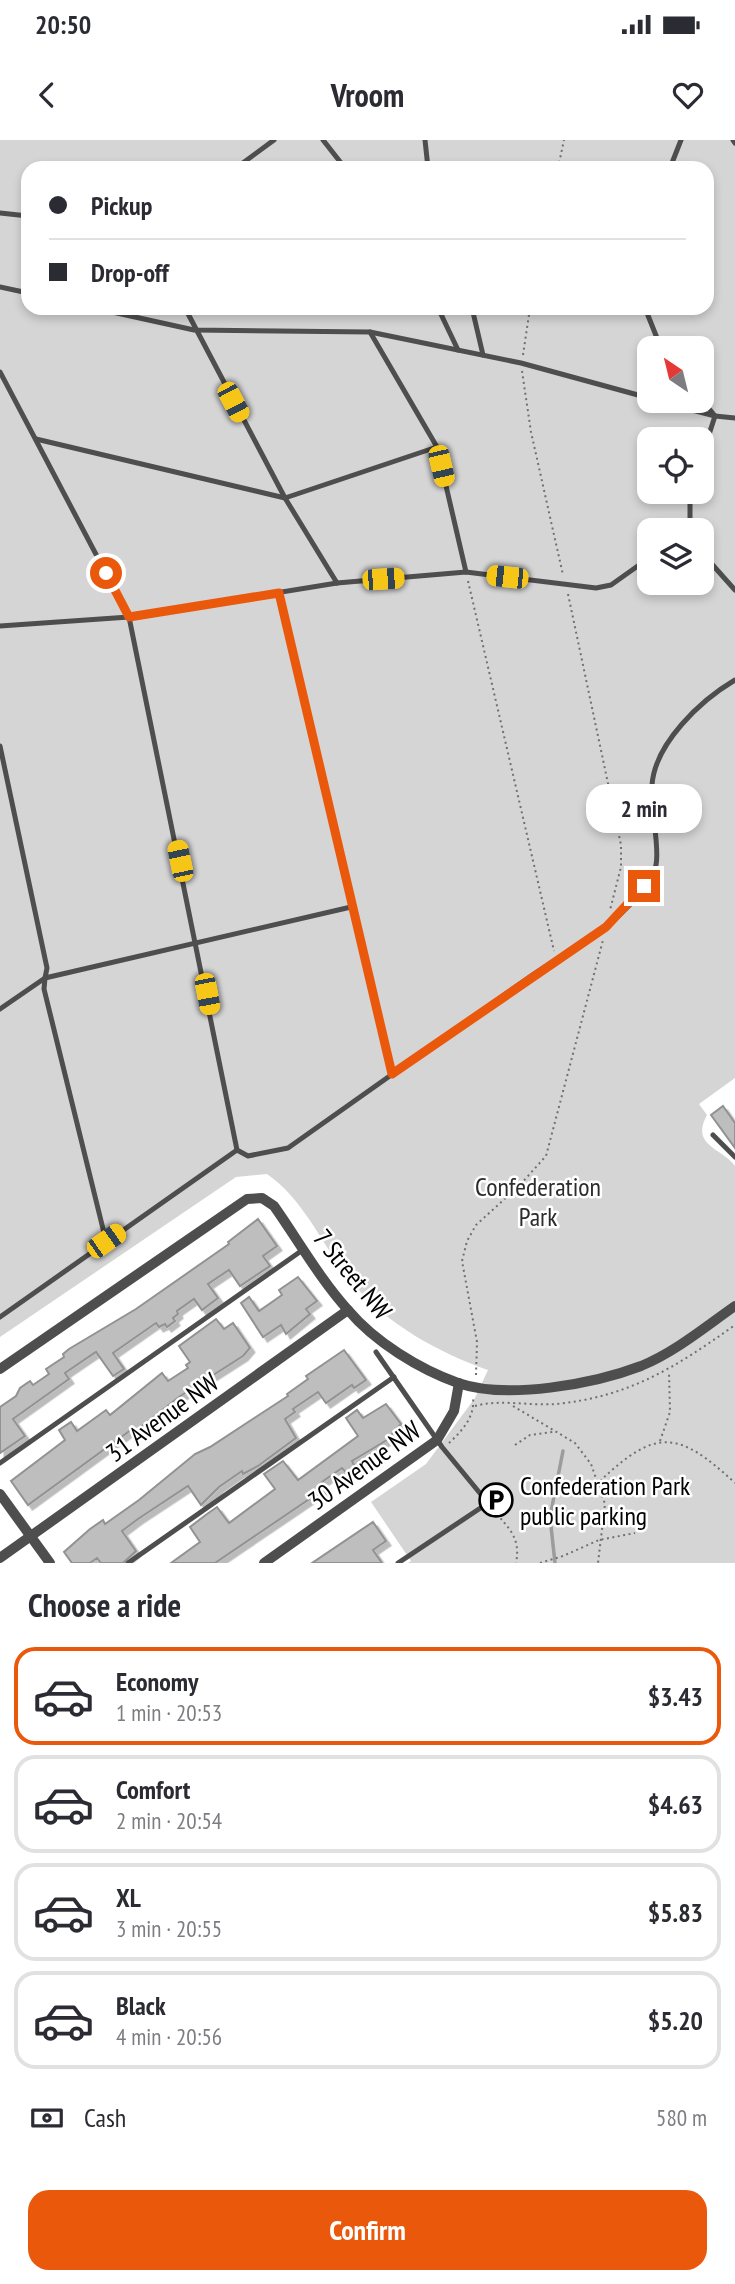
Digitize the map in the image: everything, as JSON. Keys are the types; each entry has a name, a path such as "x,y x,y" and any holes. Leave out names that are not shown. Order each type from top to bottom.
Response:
{"street":[{"name":"7 Street NW","path":"0,1369 228,1210 247,1199 262,1198 274,1206 348,1310 377,1338 459,1383"},
{"path":"459,1383 522,1388 560,1387 603,1379 644,1365 678,1346 735,1306"},
{"name":"31 Avenue NW","path":"0,1558 348,1310"},
{"name":"30 Avenue NW","path":"264,1563 439,1443 454,1411 459,1383"},
{"path":"0,1494 50,1563"}],"lane":[{"path":"246,161 274,140"},
{"path":"323,140 340,161"},
{"path":"425,140 427,161"},
{"path":"673,161 681,140"},
{"path":"0,212 21,215"},
{"path":"0,287 21,292"},
{"path":"126,315 194,330 370,332 521,363 637,395"},
{"path":"188,315 285,498 337,583"},
{"path":"442,315 458,350"},
{"path":"474,315 483,355"},
{"path":"648,315 656,336"},
{"path":"370,332 437,447 466,572"},
{"path":"0,372 129,617 237,1150"},
{"path":"704,413 735,418"},
{"path":"711,427 715,416"},
{"path":"36,439 285,498 437,447"},
{"path":"714,566 735,590"},
{"path":"0,626 129,617 337,583 466,572 596,588 611,585 637,567"},
{"path":"279,593 392,1074"},
{"path":"237,1150 248,1156 288,1148 556,958 606,927 644,886 656,864 652,783 663,755 677,731 696,710 711,695 735,680"},
{"path":"0,747 47,968 44,989 106,1241"},
{"path":"0,1009 45,978 351,907"},
{"path":"713,1135 735,1157"},
{"path":"0,1317 237,1150"},
{"path":"0,1463 305,1248"},
{"path":"376,1352 439,1443 488,1503 398,1563"},
{"path":"128,1563 394,1377"}],"path":[{"path":"560,161 564,140"},
{"path":"476,1375 477,1342 462,1261 467,1241 476,1225 519,1186 546,1156 621,867 621,845 531,432 521,363 529,315"},
{"path":"466,572 556,958"},
{"path":"660,1442 670,1412 669,1371"},
{"path":"439,1443 463,1429 474,1406 512,1405 581,1450 599,1481 604,1504 598,1563"},
{"path":"515,1445 530,1435 554,1432"},
{"path":"599,1481 633,1451 660,1442 674,1443 694,1452 735,1483"},
{"path":"488,1503 516,1536 519,1550 516,1563"},
{"path":"540,1563 599,1540 635,1533"}],"green space":[{"name":"Confederation Park","path":"0,140 735,140 735,1078 699,1104 707,1115 702,1134 705,1140 735,1166 735,1563 408,1563 411,1561 371,1502 426,1464 475,1398 488,1370 433,1346 382,1312 342,1270 293,1198 267,1174 236,1177 0,1337"}],"building":[{"path":"723,1106 735,1123 735,1148 711,1115"},
{"path":"258,1219 277,1246 263,1256 270,1266 240,1286 229,1270 208,1284 218,1298 202,1310 194,1299 177,1311 178,1314 173,1318 175,1321 167,1327 165,1324 159,1327 156,1323 113,1353 124,1369 113,1376 96,1352 65,1373 69,1379 13,1419 25,1436 0,1453 0,1407 16,1396 20,1388 30,1381 33,1385 49,1374 46,1369 64,1357 63,1354 69,1349 136,1309 229,1244 228,1242"},
{"path":"298,1277 317,1301 306,1309 310,1314 286,1334 281,1325 263,1337 241,1303 249,1297 259,1311 282,1295 279,1290"},
{"path":"216,1319 224,1329 233,1323 250,1348 243,1356 179,1397 133,1433 131,1430 28,1505 11,1481 65,1440 59,1430 71,1422 77,1431 106,1410 110,1415 162,1373 168,1381 188,1368 186,1365 190,1362 179,1346"},
{"path":"344,1350 366,1380 354,1388 352,1385 326,1403 318,1392 293,1409 295,1412 285,1419 296,1438 258,1466 243,1474 242,1471 219,1487 201,1505 188,1486 138,1519 122,1531 136,1551 123,1563 101,1563 97,1558 90,1563 72,1563 64,1552 90,1529 103,1520 105,1524 195,1454 288,1396 287,1394 308,1379 306,1376"},
{"path":"386,1404 401,1424 387,1440 352,1461 357,1470 349,1476 342,1468 322,1482 320,1485 326,1494 317,1501 314,1496 215,1563 171,1563 200,1542 190,1527 207,1514 217,1507 229,1523 275,1489 264,1474 283,1461 298,1480 358,1436 346,1418 357,1410 363,1418"},
{"path":"373,1522 386,1541 373,1550 382,1563 312,1563"}],"waterway":[{"path":"555,1563 550,1517 563,1451"}],"place":[{"name":"Confederation Park public parking","path":"496,1500"}],"route":[{"path":"106,573 129,617 279,593 392,1074 556,958 606,927 644,886"}]}
